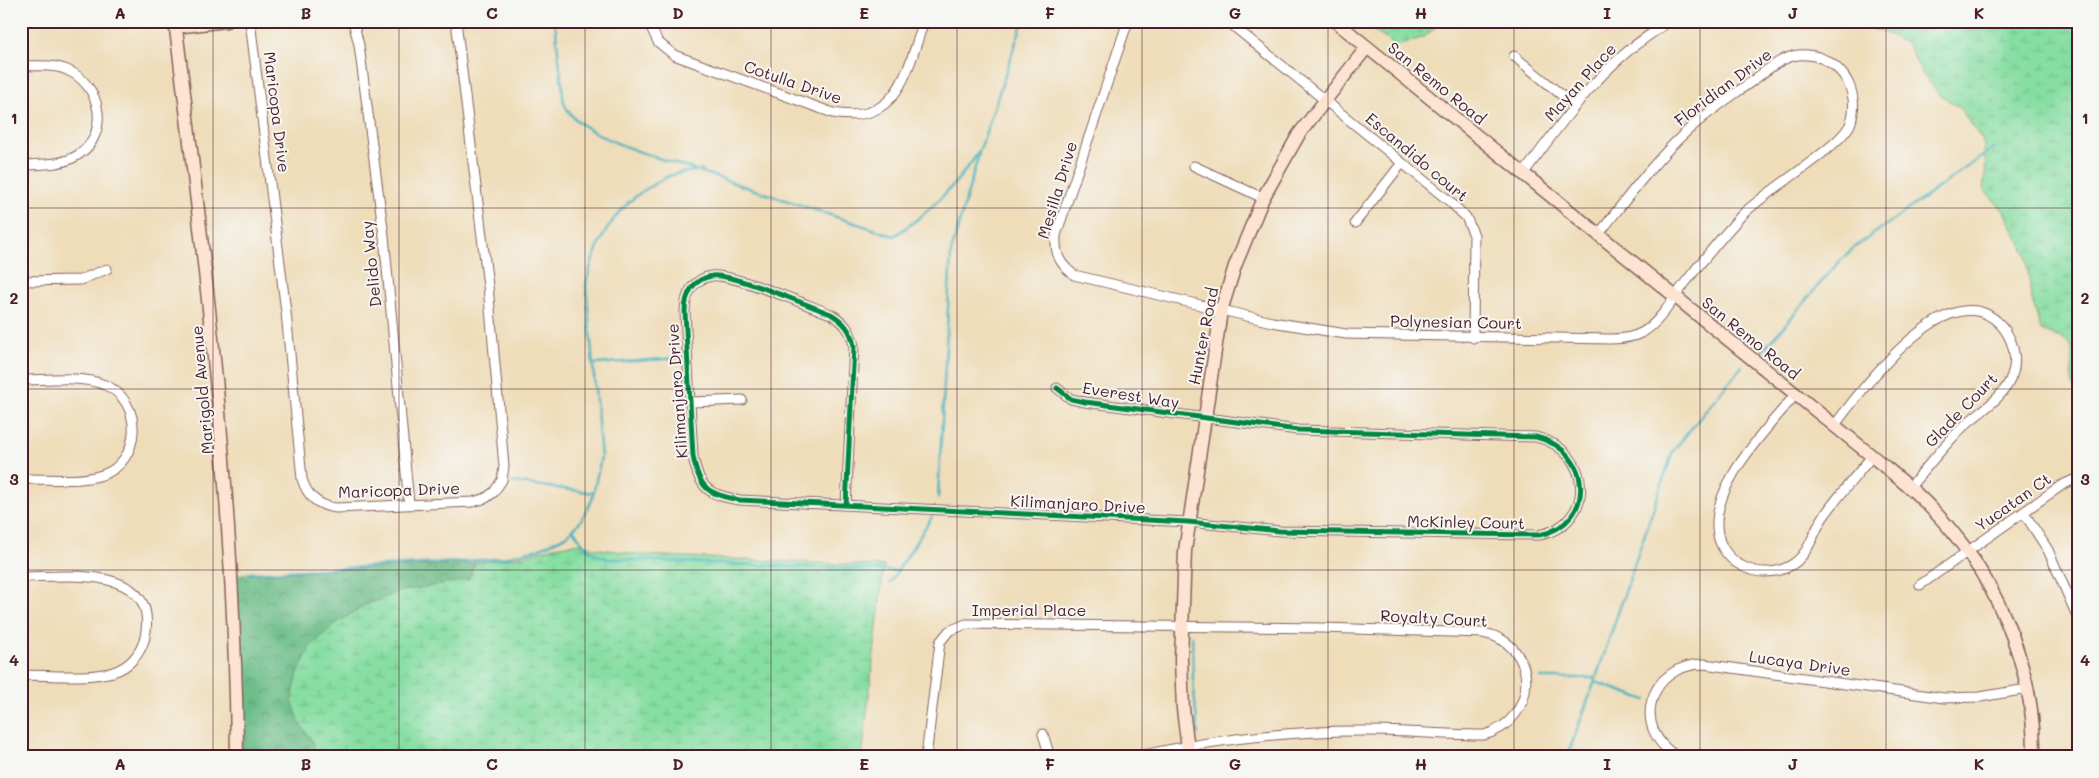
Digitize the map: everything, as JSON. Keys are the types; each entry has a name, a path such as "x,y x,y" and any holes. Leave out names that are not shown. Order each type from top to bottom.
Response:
{"street":[{"path":"176,24 226,21"},
{"name":"Maricopa Drive","path":"250,21 282,274 301,471 304,487 317,502 330,508 480,500 494,492 503,474 503,448 488,286 456,21"},
{"name":"Delido Way","path":"353,21 360,45 384,236 409,504"},
{"name":"Cotulla Drive","path":"648,21 658,42 674,56 834,113 857,116 880,108 898,91 924,21"},
{"name":"Mesilla Drive","path":"1128,21 1061,220 1056,236 1055,251 1061,264 1074,275 1221,311"},
{"path":"1227,21 1324,100"},
{"name":"San Remo Road","path":"1335,21 1910,487 1942,520 1968,552 1996,598 2009,628 2027,689 2032,722 2034,757"},
{"name":"Mayan Place","path":"1523,174 1575,106 1628,51 1669,21"},
{"name":"Marigold Avenue","path":"176,24 220,409 236,670 237,757"},
{"name":"Hunter Road","path":"1188,751 1182,688 1181,627 1188,522 1221,311 1235,266 1262,198 1299,134 1367,47"},
{"path":"1514,56 1575,106"},
{"name":"Floridian Drive","path":"1598,235 1650,170 1686,132 1727,99 1791,57 1814,56 1835,66 1846,79 1853,98 1852,121 1845,133 1836,142 1764,195 1741,216 1674,297"},
{"path":"21,66 59,67 76,74 92,90 98,117 92,140 77,156 55,163 21,164"},
{"name":"Escandido court","path":"1324,100 1448,200 1466,217 1472,227 1475,246 1473,338"},
{"path":"1354,222 1402,164"},
{"path":"1194,166 1262,198"},
{"path":"21,281 80,280 107,269"},
{"name":"Kilimanjaro Drive","path":"846,505 854,346 850,332 840,319 735,279 718,276 700,280 691,288 685,302 691,402 696,470 702,484 714,495 740,500 1188,522"},
{"name":"Polynesian Court","path":"1221,311 1272,322 1346,334 1610,340 1629,337 1650,326 1674,297"},
{"name":"Glade Court","path":"1834,426 1888,361 1933,323 1948,314 1969,311 1984,315 1997,322 2007,333 2014,354 2013,373 2007,388 1961,430 1910,487"},
{"path":"21,380 84,380 106,385 118,393 126,402 132,414 133,428 131,444 126,456 109,472 83,478 21,478"},
{"name":"Everest Way","path":"1057,388 1071,399 1085,402 1205,419"},
{"path":"1795,395 1748,453 1733,475 1721,500 1717,518 1718,536 1732,559 1740,565 1760,572 1779,570 1796,562 1807,549 1824,516 1872,456"},
{"path":"691,402 742,400"},
{"name":"McKinley Court","path":"1188,522 1280,531 1539,536 1550,532 1567,521 1575,509 1580,494 1579,474 1573,459 1561,446 1536,437 1298,430 1205,419"},
{"name":"Yucatan Ct","path":"1920,585 2062,485 2078,478"},
{"path":"2024,513 2048,550 2078,618"},
{"path":"21,577 95,577 117,581 130,589 139,600 144,610 146,626 144,640 139,652 130,663 119,669 95,674 21,675"},
{"name":"Imperial Place","path":"926,757 938,650 944,636 954,628 974,623 1181,627"},
{"name":"Royalty Court","path":"1181,627 1321,628 1484,633 1502,640 1518,654 1524,669 1527,686 1524,702 1515,717 1501,729 1484,735 1337,731 1258,736 1188,751"},
{"name":"Lucaya Drive","path":"1678,757 1657,739 1652,722 1652,702 1658,686 1665,678 1690,665 1704,664 1944,698 1980,697 2027,689"},
{"path":"1043,734 1050,757"},
{"path":"1133,757 1188,751"}],"green space":[{"path":"1369,21 1443,21 1424,37 1397,46 1374,31"},
{"path":"1838,21 2078,21 2078,392 2072,386 2072,346 2061,338 2041,331 2031,296 2026,255 2004,211 1983,189 1986,168 1983,141 1959,107 1939,94 1921,72 1908,44 1881,31"},
{"path":"580,543 595,548 642,555 884,566 862,757 317,757 313,742 300,724 292,700 297,676 310,647 335,624 366,605 398,592 469,579 475,563 519,557 554,547"},
{"path":"475,563 469,579 443,585 300,724 313,742 317,757 282,757 279,754 241,749 236,575"}],"waterway":[{"path":"555,21 564,103 574,118 591,130 637,151 894,236 930,208 962,174 980,150"},
{"path":"938,498 951,252 980,150 1023,21"},
{"path":"1762,351 1851,250 1994,148"},
{"path":"248,573 460,562 502,558 538,549 566,536 580,522 592,500 601,457 586,284 595,254 608,228 626,204 669,176 702,170"},
{"path":"595,364 678,358"},
{"path":"1567,757 1596,678 1673,451 1742,366"},
{"path":"512,482 594,493"},
{"path":"890,583 932,517"},
{"path":"573,529 587,548 608,559 898,571"},
{"path":"1192,635 1193,680 1198,734"},
{"path":"1540,678 1596,678"},
{"path":"1595,682 1646,700"},
{"path":"1199,750 1199,757"}],"cycle path":[{"path":"846,505 854,346 849,331 840,320 831,314 753,285 722,276 712,276 700,280 691,288 685,305 693,456 695,467 702,483 713,493 720,496 740,500 1188,522 1280,531 1539,535 1558,528 1571,517 1578,503 1581,487 1577,471 1569,457 1555,445 1536,437 1298,430 1085,402 1071,399 1057,388"}]}
